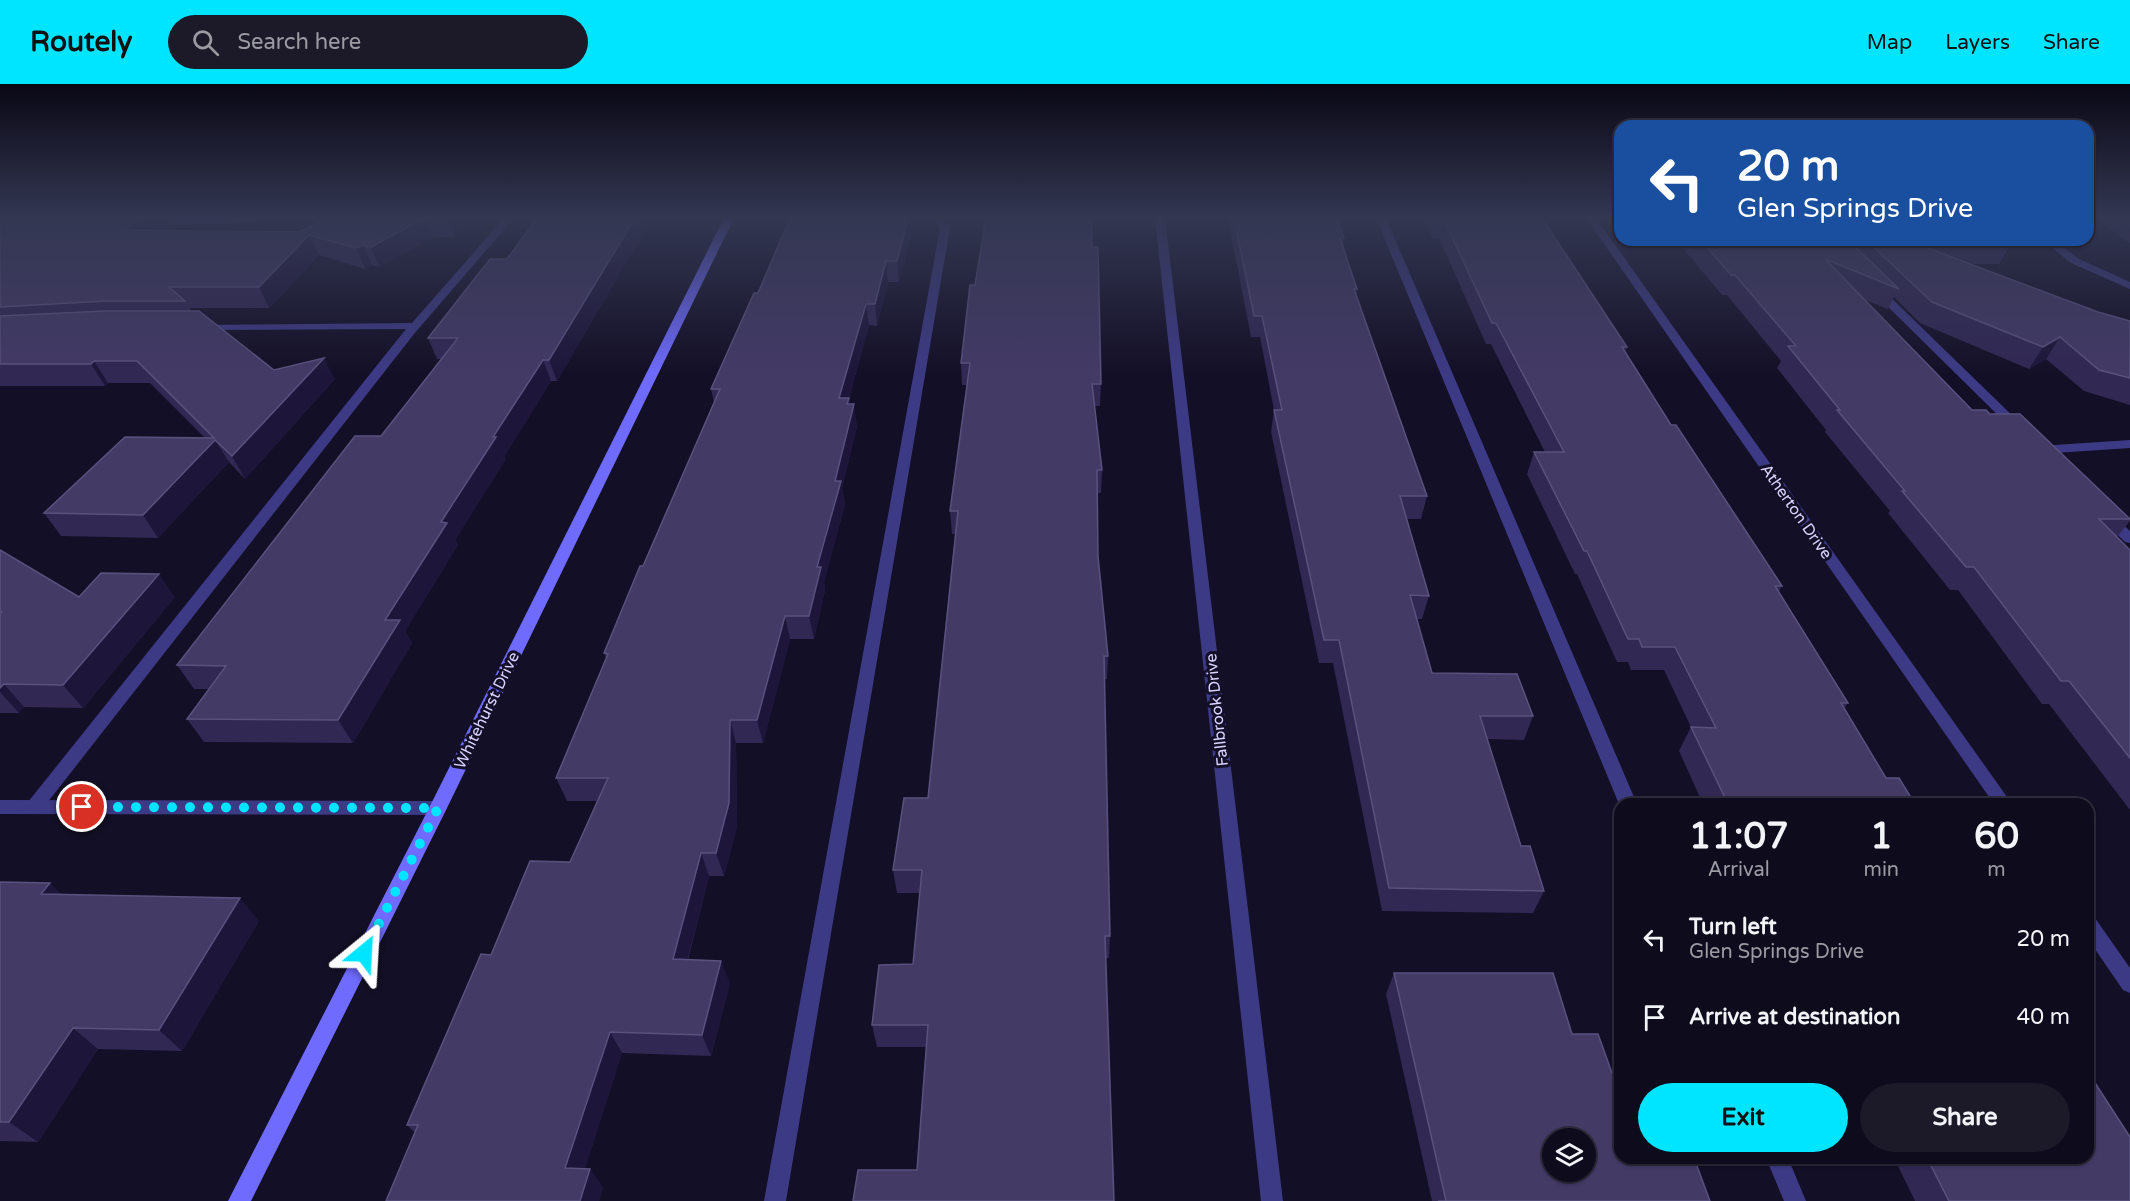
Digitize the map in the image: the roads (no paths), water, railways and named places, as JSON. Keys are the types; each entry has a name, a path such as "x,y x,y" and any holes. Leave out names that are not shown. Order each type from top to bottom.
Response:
{"street":[{"path":"34,807 415,326 464,270"},
{"name":"Whitehurst Drive","path":"239,1201 438,808 703,270"},
{"path":"775,1201 937,270"},
{"name":"Fallbrook Drive","path":"1166,270 1272,1201"},
{"path":"1403,270 1625,798"},
{"name":"Atherton Drive","path":"1628,270 1999,798"},
{"path":"2095,270 2130,286"},
{"path":"1867,280 2036,446 2130,444"},
{"path":"186,327 415,326"},
{"path":"2097,507 2130,539"},
{"path":"0,807 438,808"},
{"path":"2094,933 2130,984"},
{"path":"1780,1164 1795,1201"}]}
